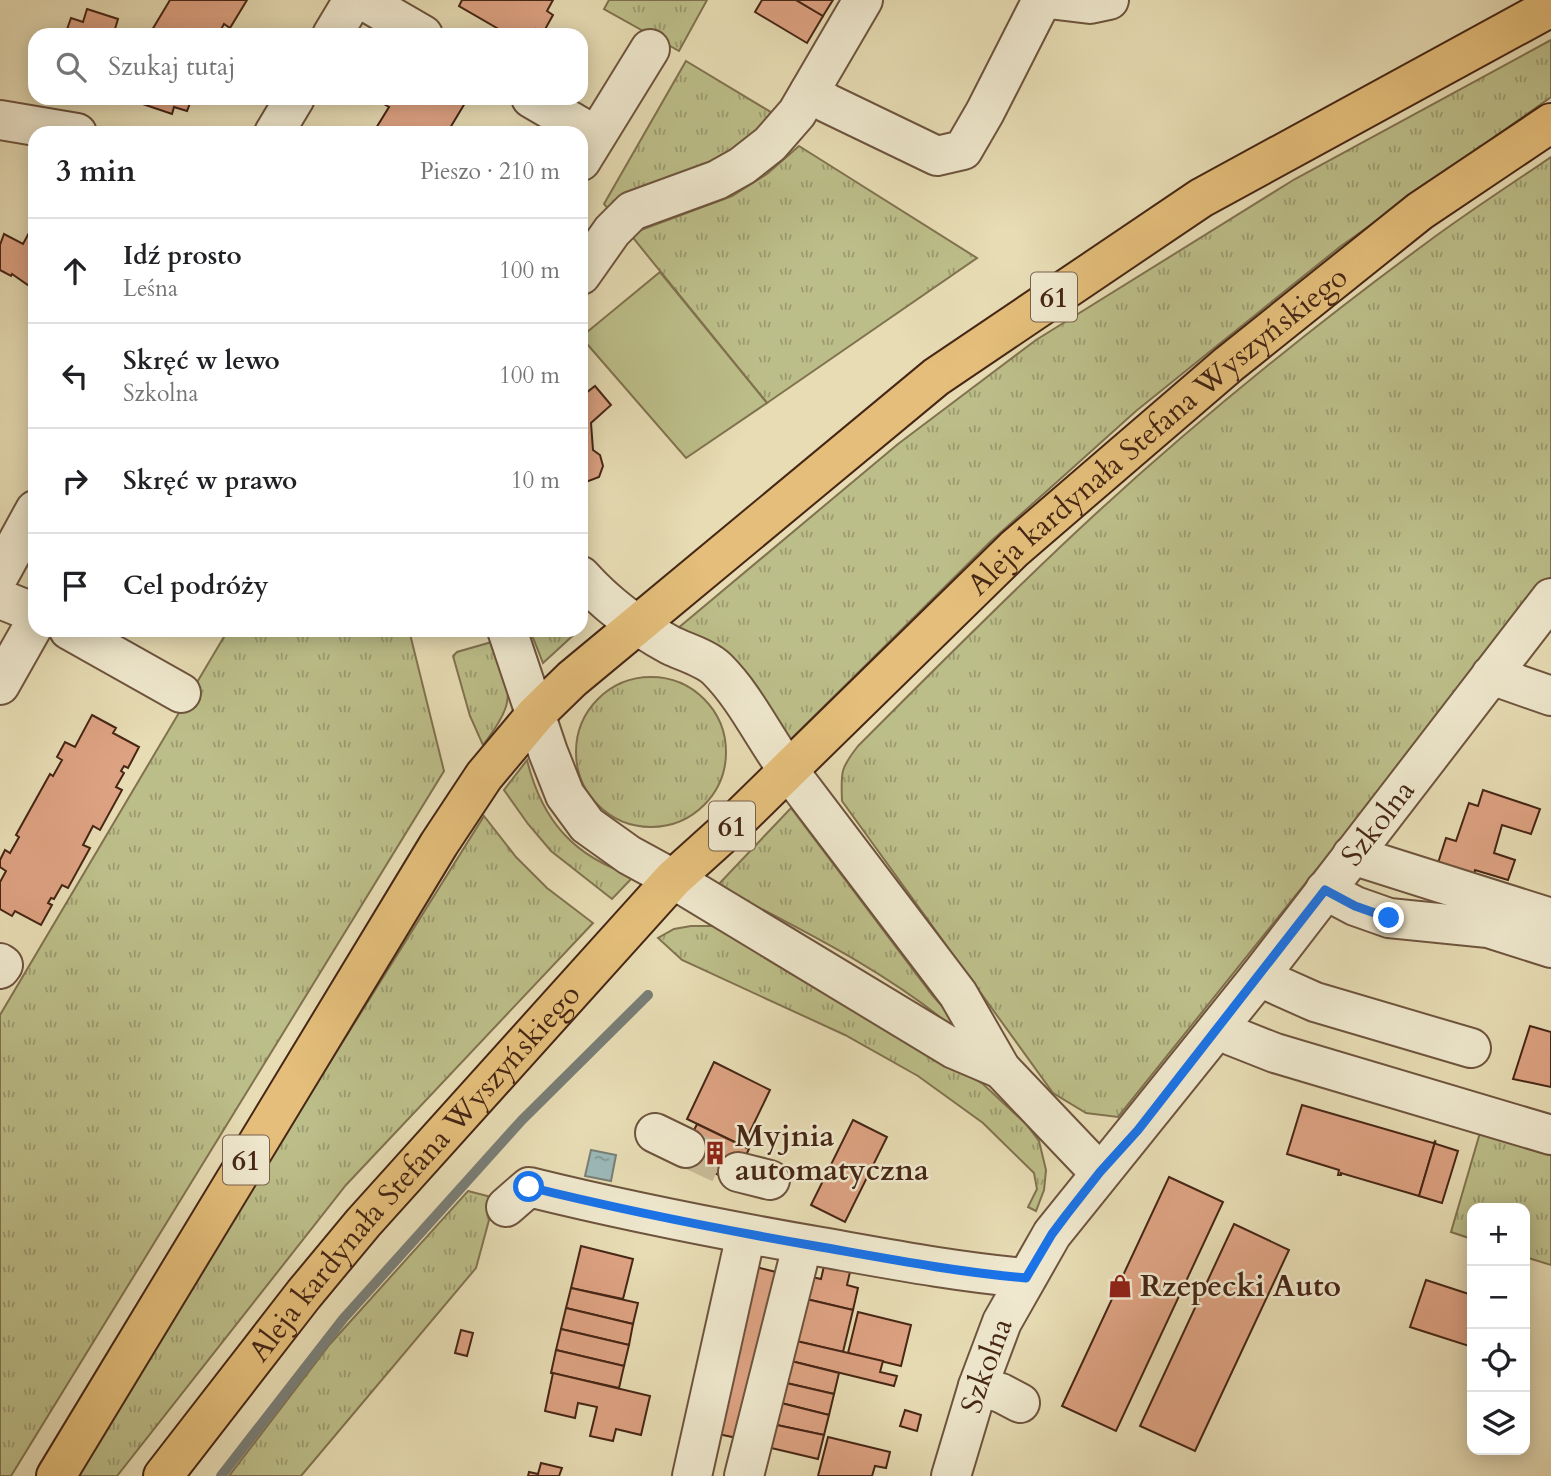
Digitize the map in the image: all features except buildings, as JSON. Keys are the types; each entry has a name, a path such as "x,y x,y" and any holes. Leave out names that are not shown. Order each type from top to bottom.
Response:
{"main road":[{"name":"61","path":"55,1476 439,844 484,776 536,714 572,679 947,369 1201,198 1551,7"},
{"name":"Aleja kardynała Stefana Wyszyńskiego","path":"788,770 1014,548 1229,364 1420,211 1551,123"},
{"name":"61","path":"673,879 788,770"},
{"name":"Aleja kardynała Stefana Wyszyńskiego","path":"163,1476 278,1327 363,1223 673,879"}],"street":[{"path":"336,28 353,0"},
{"path":"363,0 411,28"},
{"path":"588,265 612,231 632,211 717,180 770,145 797,113 863,0"},
{"path":"810,91 827,103 937,156 963,150 1042,0"},
{"path":"1057,0 1090,4 1109,0"},
{"path":"589,148 650,48"},
{"path":"278,126 291,105"},
{"path":"539,105 563,126"},
{"path":"0,120 36,126"},
{"path":"0,573 28,523"},
{"path":"588,584 600,598 636,626 716,667 750,711 770,746 958,994 1000,1069 1100,1172"},
{"path":"0,599 28,609"},
{"name":"Szkolna","path":"951,1476 978,1386 1002,1322 1052,1234 1100,1172 1149,1141 1219,1027 1491,675 1547,610"},
{"path":"0,685 28,635"},
{"path":"81,637 181,693"},
{"path":"509,637 565,794 587,825 629,855 954,1049 1000,1069"},
{"path":"1491,675 1551,696"},
{"path":"1352,855 1551,918"},
{"path":"1325,890 1355,906 1389,918 1488,928 1551,948"},
{"path":"0,963 0,969"},
{"path":"1259,977 1315,1002 1471,1048"},
{"path":"1219,1027 1232,1036 1275,1053 1551,1135"},
{"path":"506,1207 529,1187 630,1212 746,1234 882,1258 1026,1278"},
{"path":"731,1476 693,1472 746,1234"},
{"path":"744,1476 798,1262"},
{"path":"978,1386 1001,1393 1020,1403"}],"green space":[{"path":"609,0 707,0 679,51 604,9"},
{"path":"1551,40 1551,97 1341,246 1136,411 990,542 786,744 760,692 739,664 717,648 677,629 898,444 1036,340 1295,179"},
{"path":"686,61 779,117 748,147 610,211 604,204"},
{"path":"799,146 977,258 767,403 630,234 732,196 767,174"},
{"path":"1551,157 1551,577 1118,1117 1086,1113 1053,1093 842,801 845,766 858,746 1001,604 1171,447 1298,341 1385,274"},
{"path":"660,272 767,403 686,458 588,345 588,331"},
{"path":"224,637 411,637 444,771 11,1476 0,1476 0,1015"},
{"path":"533,637 571,637 543,663"},
{"path":"495,641 508,696 502,717 483,745 470,716 453,656 457,652"},
{"path":"651,677 680,683 704,699 720,723 726,752 720,781 704,805 680,821 651,827 622,821 598,805 582,781 576,752 582,723 598,699 622,683"},
{"path":"527,760 542,801 564,834 594,858 634,876 612,899 551,851 504,790"},
{"path":"791,808 933,996 966,1033 963,1036 876,972 717,886"},
{"path":"484,816 516,857 547,888 593,923 346,1185 117,1476 71,1476"},
{"path":"714,926 741,940 983,1084 1026,1124 1039,1141 1046,1170 1044,1190 1036,1211 1028,1207 1037,1189 1034,1173 983,1123 918,1076 845,1035 682,960 658,938 674,929"},
{"path":"1482,1126 1551,1147 1551,1265 1530,1259 1530,1203 1467,1203 1467,1237 1451,1232"},
{"path":"468,1191 495,1198 476,1268 301,1476 229,1476 330,1344"}],"water":[{"path":"591,1150 616,1155 611,1181 585,1176"}],"waterway":[{"path":"221,1476 343,1319 522,1120 648,995"}],"tunnel":[{"path":"686,1148 738,1172"}],"place":[{"name":"Myjnia automatyczna","path":"715,1153"},
{"name":"Rzepecki Auto","path":"1120,1286"}],"route":[{"path":"529,1187 630,1212 768,1238 882,1258 1026,1278 1067,1214 1138,1130 1325,890 1355,906 1389,918"}]}
